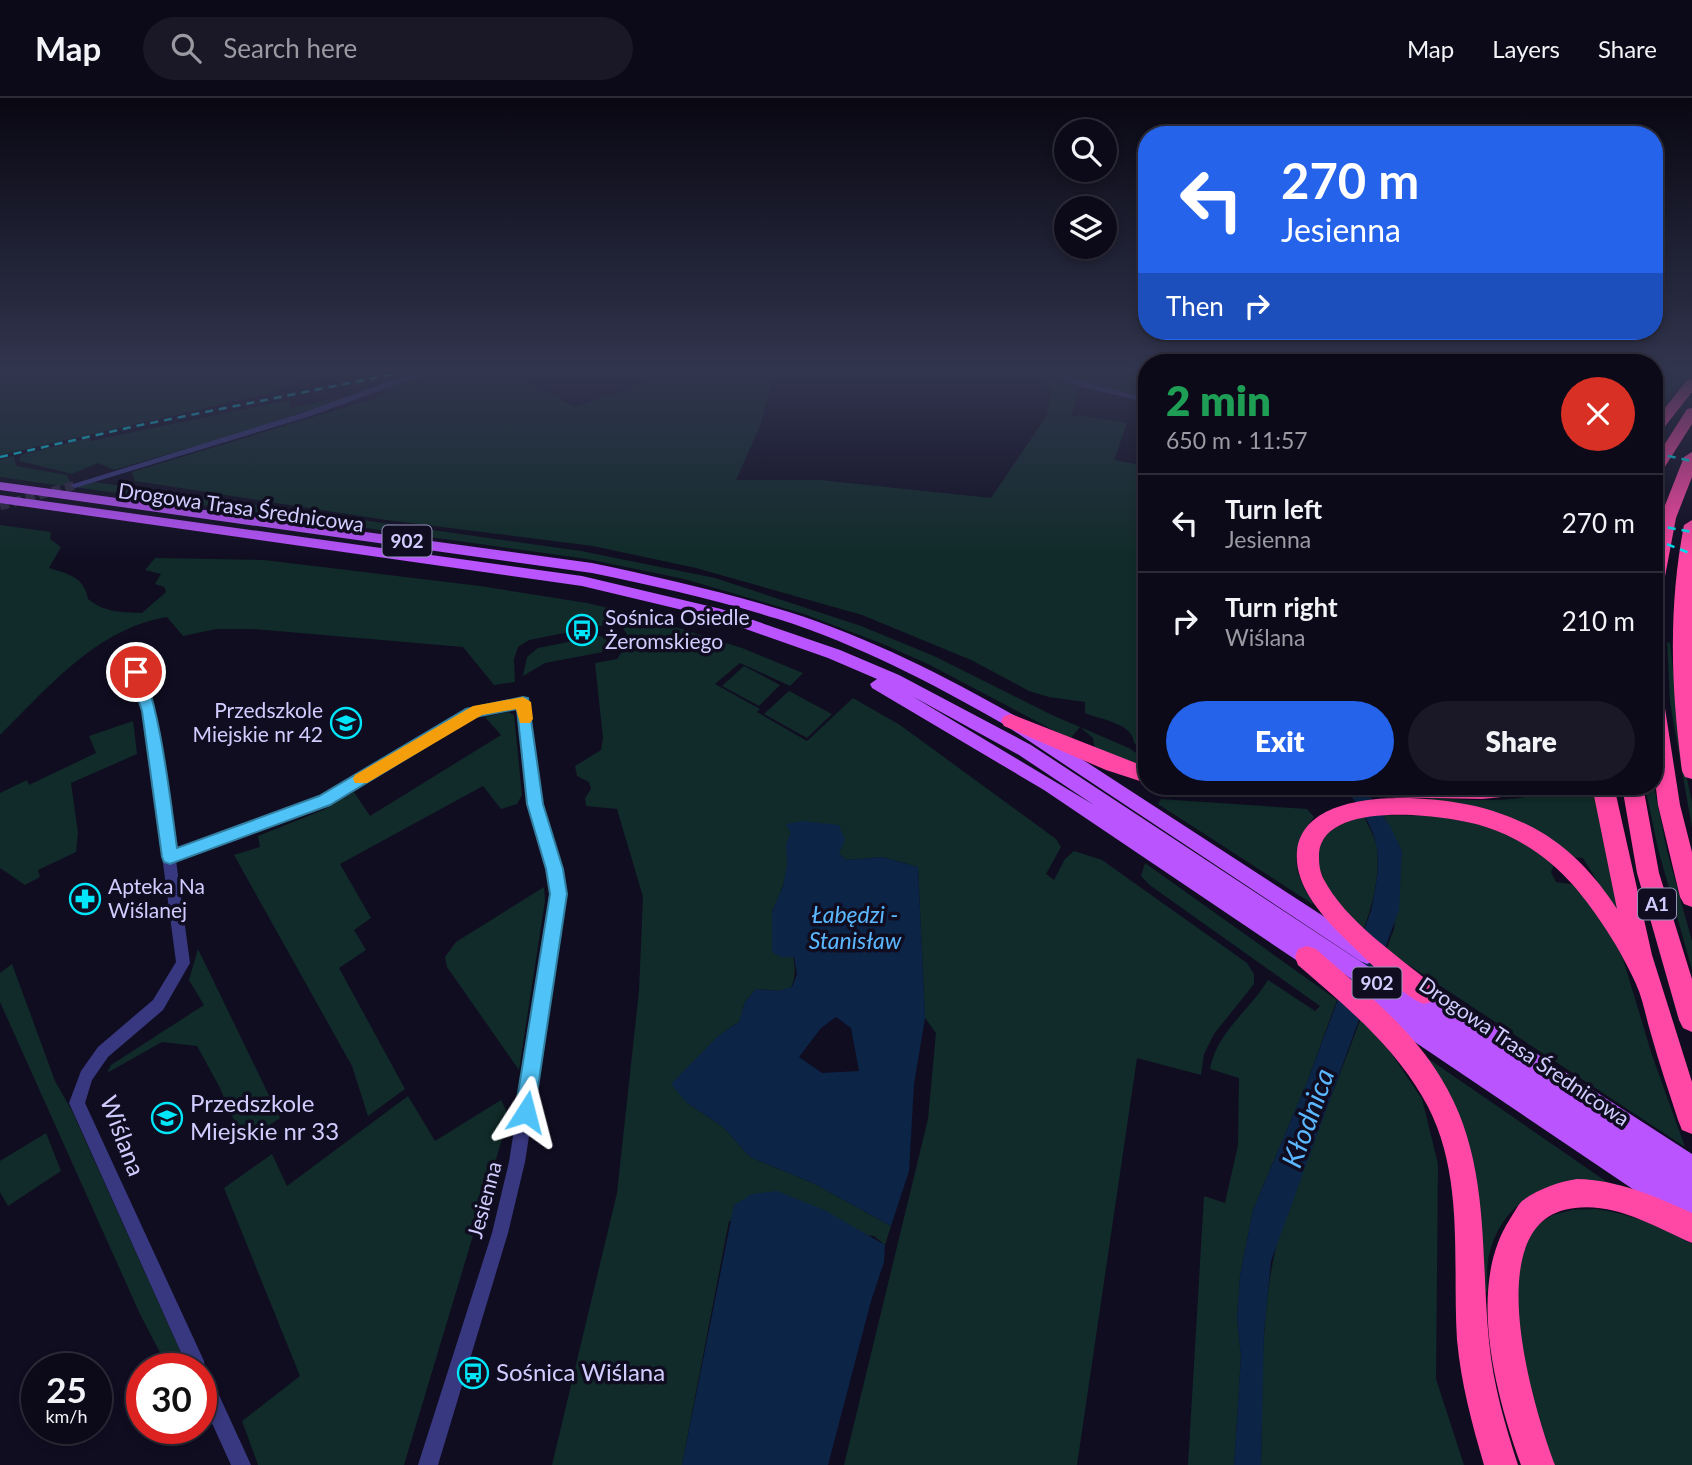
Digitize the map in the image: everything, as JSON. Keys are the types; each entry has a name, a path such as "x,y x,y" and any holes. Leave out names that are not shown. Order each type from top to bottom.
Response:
{"highway":[{"path":"1663,459 1678,434"},
{"path":"1663,543 1668,518 1692,457"},
{"path":"1692,524 1681,594 1679,631 1681,677 1692,771"},
{"path":"1010,721 1064,766 1138,774"},
{"name":"A1","path":"1663,764 1669,805 1692,897"},
{"path":"1605,795 1618,866 1647,980 1692,1121"},
{"name":"A1","path":"1634,795 1648,873 1692,1020"},
{"path":"1424,993 1350,928 1326,901 1312,879 1307,866 1308,847 1315,832 1328,820 1365,808 1465,813 1521,832 1572,867 1606,908 1647,980"},
{"path":"1307,957 1391,1033 1433,1087 1454,1131 1462,1161 1468,1208 1473,1340 1483,1408 1502,1465"},
{"path":"1538,1465 1523,1430 1504,1320 1505,1268 1513,1237 1522,1219 1542,1202 1580,1194 1608,1196 1650,1208 1692,1228"}],"main road":[{"name":"Drogowa Trasa Średnicowa","path":"0,486 541,560 633,576 752,606 843,638 941,683 1010,721"},
{"name":"Drogowa Trasa Średnicowa","path":"0,499 582,581 668,600 777,633 884,687 1064,766 1424,993 1692,1168"},
{"name":"Drogowa Trasa Średnicowa","path":"1064,766 1692,1194"},
{"path":"1064,766 1307,957 1692,1217"}],"street":[{"path":"75,485 244,434"},
{"name":"Wiślana","path":"130,654 149,711 183,963 158,1005 103,1052 86,1076 77,1103 190,1353"},
{"name":"Jesienna","path":"170,857 324,801 471,713 523,702 535,804 555,869 558,894 554,930 514,1174 500,1233 428,1465"},
{"path":"217,1413 241,1465"}],"green space":[{"path":"0,434 93,434 0,455"},
{"path":"126,434 236,434 114,470 98,463 72,474 19,461 21,455 89,438 91,441"},
{"path":"258,434 756,434 736,480 820,480 991,498 1034,434 1123,434 1114,460 1138,464 1138,746 1122,727 1085,713 1085,702 1029,691 971,660 862,615 696,568 593,546 386,520 135,481 132,472"},
{"path":"14,456 16,466 67,475 70,482 62,486 0,477 0,460"},
{"path":"94,482 581,551 715,578 861,626 934,656 1080,727 1070,739 928,664 883,644 804,614 684,579 587,559 74,487"},
{"path":"0,525 51,532 50,539 61,547 49,568 79,581 88,599 114,611 142,613 166,592 164,587 155,584 161,574 145,570 155,558 264,560 480,586 587,603 634,614 742,648 803,673 790,686 740,663 715,684 760,709 757,712 807,741 853,698 900,725 1056,839 1061,847 1046,874 1054,880 1065,859 1074,851 1102,860 1247,963 1254,974 1254,984 1214,1034 1204,1054 1201,1075 1137,1058 1077,1465 844,1465 928,1119 936,1033 925,1018 918,867 882,857 846,860 839,853 841,845 791,833 787,846 785,880 772,912 793,958 795,968 791,988 778,991 756,989 745,1002 739,1022 718,1036 686,1102 723,1127 750,1157 815,1184 891,1226 885,1245 874,1236 729,1221 682,1465 552,1465 617,1193 639,991 643,897 617,809 586,806 585,798 591,789 589,782 577,776 575,766 601,750 603,738 595,663 617,659 627,645 628,636 623,628 610,624 529,640 518,647 514,659 515,682 494,685 463,647 253,629 216,629 183,636 167,617 141,624 96,647 75,662 0,735"},
{"path":"604,637 610,644 603,652 545,663 523,676 527,657 538,648"},
{"path":"1667,642 1670,643 1685,769 1692,802 1692,828 1670,702"},
{"path":"744,666 780,685 759,706 722,686"},
{"path":"789,691 832,714 807,738 764,714"},
{"path":"508,712 514,715 522,795 517,804 501,809 483,786 340,864 371,918 354,930 366,950 339,968 405,1089 368,1116 352,1066 234,855 260,847 258,836 323,810 354,792 370,816 501,735 485,717"},
{"path":"133,721 137,754 71,783 78,833 76,852 38,870 40,877 25,885 0,868 0,793 27,780 29,785 96,753 89,736"},
{"path":"1080,727 1129,748 1138,754 1138,765 1095,750 1093,738"},
{"path":"1596,795 1601,830 1620,913 1616,912 1583,858 1570,857 1432,803 1429,798 1479,800"},
{"path":"1647,795 1656,795 1667,851 1692,941 1692,970 1658,849"},
{"path":"1161,799 1307,809 1314,817 1300,840 1296,861 1301,881 1314,905 1158,804"},
{"path":"1383,815 1435,816 1495,827 1555,862 1551,872 1556,882 1584,886 1608,926 1623,959 1652,1055 1685,1147 1386,950 1394,929 1402,851"},
{"path":"1364,816 1376,843 1378,858 1375,891 1362,933 1340,911 1315,870 1320,845 1328,832"},
{"path":"1145,863 1337,1000 1308,1080 1253,1210 1240,1276 1237,1318 1241,1357 1234,1465 1188,1465 1204,1196 1225,1203 1238,1145 1239,1078 1210,1069 1213,1056 1226,1033 1268,980 1315,1011 1320,1006 1151,886 1141,876"},
{"path":"544,887 545,901 519,1070 447,967 445,957 456,942"},
{"path":"198,949 280,1118 244,1143 219,1086 197,1046 162,1042 107,1073 111,1065 204,1005 189,980"},
{"path":"12,964 55,1081 72,1111 181,1353 160,1353 140,1314 0,1002 0,973"},
{"path":"1361,1018 1391,1053 1422,1099 1438,1164 1436,1379 1464,1465 1261,1465 1264,1344 1274,1255 1282,1226"},
{"path":"1423,1055 1620,1191 1577,1184 1546,1189 1520,1203 1501,1225 1494,1239 1488,1260 1487,1293 1481,1289"},
{"path":"408,1096 435,1141 501,1100 509,1116 404,1465 258,1465 242,1421 300,1376 224,1188 272,1154 287,1186"},
{"path":"46,1133 61,1171 8,1206 0,1192 0,1161"},
{"path":"1596,1209 1646,1222 1692,1244 1692,1465 1545,1465 1524,1400 1516,1269 1523,1246 1537,1225 1553,1215 1572,1210"}],"water":[{"name":"Kłodnica","path":"1350,795 1369,795 1391,828 1402,851 1399,910 1271,1261 1264,1332 1261,1465 1234,1465 1241,1357 1237,1318 1240,1276 1253,1210 1308,1080 1371,911 1376,886 1378,860 1374,836"},
{"name":"Łabędzi - Stanisław","path":"803,821 839,825 845,840 839,853 846,860 882,857 918,867 925,1018 914,1084 909,1171 891,1226 815,1184 750,1157 723,1127 686,1102 671,1084 718,1036 739,1022 745,1002 756,989 778,991 792,987 797,974 794,957 781,957 772,952 772,912 783,886 787,866 786,844 791,833 786,824","holes":["836,1017 851,1028 859,1071 822,1073 799,1057 821,1028"]},
{"path":"777,1191 824,1210 885,1245 884,1262 871,1301 828,1465 682,1465 734,1205 752,1194"}],"tunnel":[{"path":"0,506 75,485"}],"railway":[{"path":"0,457 102,434"},
{"path":"1663,455 1692,461"},
{"path":"1663,527 1692,532"},
{"path":"1663,543 1692,554"}],"slow traffic":[{"path":"361,779 464,716 479,710 523,702 525,719"}],"place":[{"name":"Sośnica Osiedle Żeromskiego","path":"582,630"},
{"name":"Przedszkole Miejskie nr 42","path":"346,723"},
{"name":"Apteka Na Wiślanej","path":"85,899"},
{"name":"Przedszkole Miejskie nr 33","path":"167,1118"},
{"name":"Sośnica Wiślana","path":"473,1373"}],"route":[{"path":"136,672 149,711 170,857 324,801 471,713 523,702 535,804 555,869 558,894 526,1112"}]}
